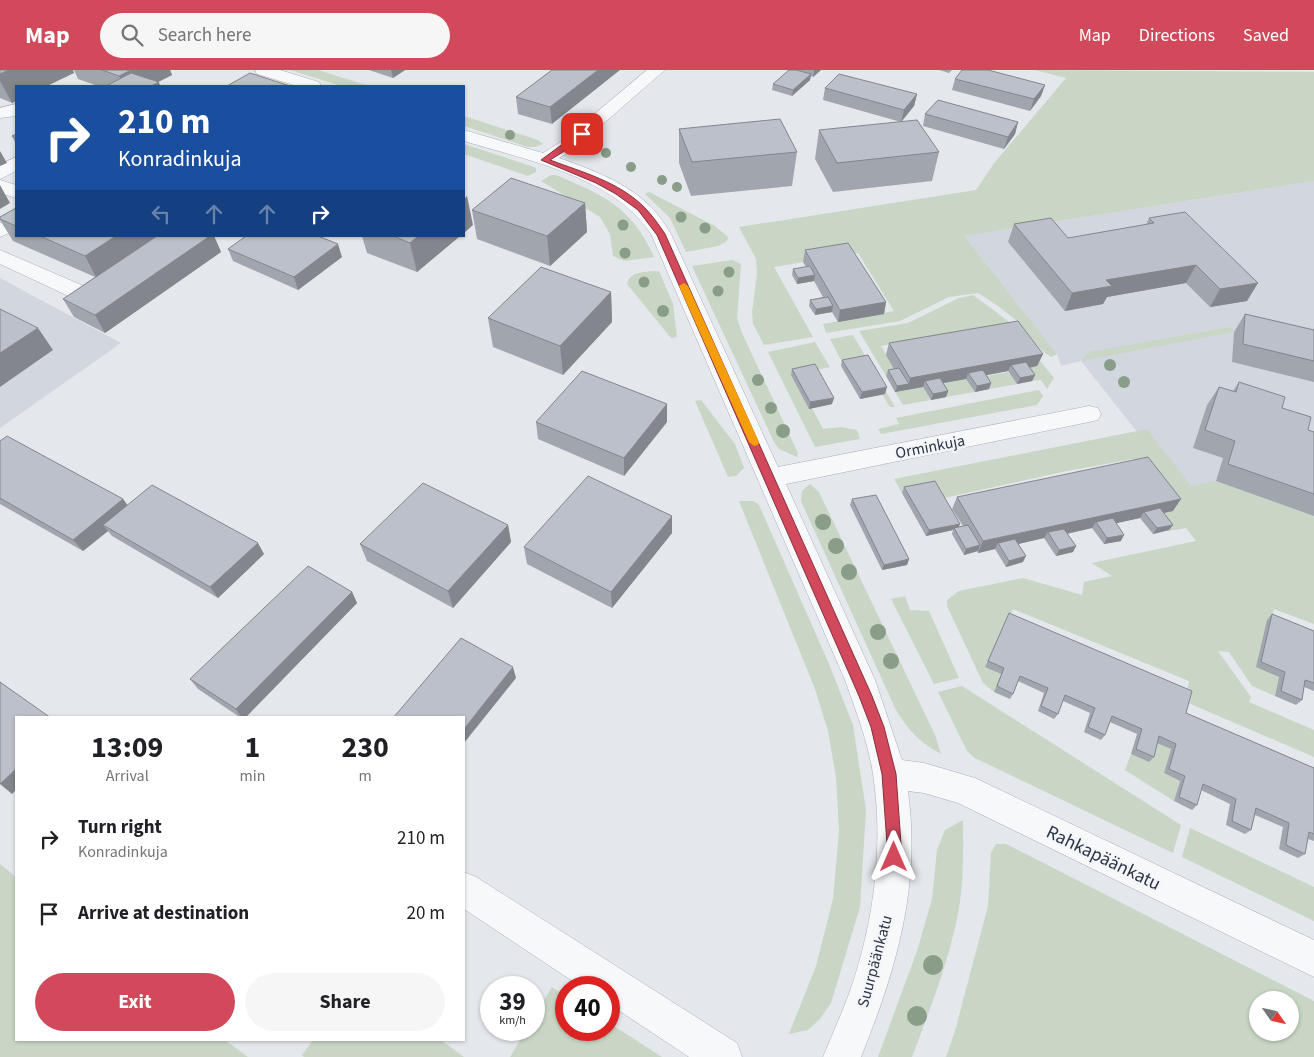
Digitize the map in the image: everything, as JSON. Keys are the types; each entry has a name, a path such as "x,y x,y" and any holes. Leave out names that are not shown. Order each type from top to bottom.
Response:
{"street":[{"path":"544,160 568,145 657,70"},
{"path":"264,75 309,85"},
{"path":"0,113 8,113 15,110"},
{"name":"Suurpäänkatu","path":"465,135 544,160 598,181 619,192 641,208 652,220 661,234 860,680 877,727 889,774 894,844 892,885 884,938 869,990 842,1057"},
{"path":"0,172 15,164"},
{"path":"0,186 15,192"},
{"path":"0,231 15,223"},
{"path":"0,256 85,295"},
{"name":"Orminkuja","path":"770,478 1089,414"},
{"name":"Rahkapäänkatu","path":"889,774 924,778 964,789 1314,959"},
{"path":"465,890 723,1057"}],"shaded area":[{"path":"1314,181 1314,601 1252,577 1081,361 1061,366 1057,354 963,236"},
{"path":"0,278 121,343 0,428"}],"green space":[{"path":"290,70 318,70 366,85 338,85"},
{"path":"1035,70 1314,72 1314,181 964,236 1057,354 1051,357 1039,347 1017,321 978,293 949,297 900,321 826,333 823,324 894,311 858,253 774,267 813,337 764,345 753,324 752,312 757,274 756,259 739,227 976,190 995,162 1066,78"},
{"path":"465,116 538,140 543,144 528,147 465,126"},
{"path":"465,144 536,168 536,172 528,176 465,154"},
{"path":"551,175 556,175 588,189 626,214 636,226 654,257 624,261 613,256 610,234 600,217 541,181"},
{"path":"649,192 715,226 728,237 727,241 718,246 686,252 670,218 645,194"},
{"path":"732,260 741,264 737,318 742,333 798,453 797,457 779,449 774,442 692,266"},
{"path":"659,271 673,304 677,337 671,338 627,284 629,279 636,274"},
{"path":"973,295 1008,321 1054,378 1047,389 1041,380 1032,381 1023,369 1037,366 1006,325 881,346 898,374 886,376 859,331 908,323 959,298"},
{"path":"1230,327 1234,332 1081,361 1089,352"},
{"path":"853,335 895,407 890,407 882,394 844,366 830,339"},
{"path":"815,342 830,367 792,375 809,408 812,408 823,429 841,427 857,430 860,439 815,447 768,352"},
{"path":"1008,372 1017,384 989,389 981,377"},
{"path":"966,379 975,392 946,397 938,385"},
{"path":"923,387 931,400 903,405 895,392"},
{"path":"1039,390 1043,396 1037,405 881,434 878,429 899,424 896,418"},
{"path":"701,400 735,444 744,468 736,476 728,477 695,401"},
{"path":"1147,429 1191,486 1216,481 1314,516 1314,624 1274,609 1271,622 1279,677 1275,696 1252,686 1229,652 1218,651 1251,697 1249,702 1314,730 1314,757 1186,702 1189,681 1013,609 1008,620 1006,619 986,666 1001,674 994,692 983,683 947,606 947,600 959,591 1023,578 1082,595 1084,582 1112,576 1092,563 1196,541 1186,528 1169,531 1156,514 1141,469 1133,459 1062,472 940,499 933,487 902,493 894,479"},
{"path":"810,484 819,492 935,735 941,754 926,745 914,734 895,708 801,501 802,491"},
{"path":"739,501 753,501 759,505 829,664 853,725 866,810 860,907 831,1003 820,1019 808,1030 789,1034 816,966 833,899 839,831 836,777 828,731 815,689"},
{"path":"905,596 910,610 929,611 959,678 934,684 891,599"},
{"path":"962,686 1181,825 1173,853 975,758 967,751 938,692"},
{"path":"1154,741 1171,749 1164,773 1180,781 1174,801 1125,770 1131,754"},
{"path":"963,820 961,897 945,965 932,1002 912,1057 878,1057 917,951 932,899 937,850 945,830"},
{"path":"1190,828 1314,887 1314,921 1182,857"},
{"path":"996,844 1006,844 1294,991 1249,991 1249,1041 1299,1041 1299,993 1314,1001 1314,1057 946,1057 955,1031 988,906 991,853"},
{"path":"0,864 15,876 15,1041 226,1041 248,1057 0,1057"},
{"path":"552,987 555,989 555,1041 620,1041 620,1030 662,1057 510,1057 519,1041 545,1041 545,999"},
{"path":"312,1041 442,1041 464,1057 304,1057 302,1055"}],"building":[{"path":"0,70 8,70 0,74"},
{"path":"102,70 131,70 119,76"},
{"path":"552,70 598,70 550,107 516,97"},
{"path":"789,70 811,74 793,90 773,84"},
{"path":"962,70 988,70 1045,85 1034,99 955,79"},
{"path":"131,73 159,82 153,85 108,85"},
{"path":"250,73 287,85 229,85"},
{"path":"839,74 917,94 904,110 825,88"},
{"path":"938,100 1018,122 1008,137 925,114"},
{"path":"780,119 797,152 692,162 679,129"},
{"path":"917,120 939,152 837,163 819,130"},
{"path":"511,178 585,203 547,236 472,210"},
{"path":"15,209 15,226 0,219 0,217"},
{"path":"1185,212 1258,283 1220,289 1196,265 1106,280 1112,286 1072,293 1014,224 1051,218 1068,238 1154,223 1149,218"},
{"path":"42,237 114,237 85,256"},
{"path":"156,237 209,237 95,315 63,299"},
{"path":"245,237 320,237 338,244 294,277 228,249"},
{"path":"395,237 417,237 410,243"},
{"path":"848,243 886,302 840,310 805,250"},
{"path":"810,266 815,275 798,278 793,269"},
{"path":"541,267 611,292 560,346 488,318"},
{"path":"828,297 833,306 816,309 810,300"},
{"path":"0,309 38,328 0,353"},
{"path":"1245,314 1314,330 1314,361 1243,344"},
{"path":"1018,321 1043,354 910,378 889,343"},
{"path":"868,355 887,387 862,392 842,360"},
{"path":"1026,362 1035,375 1020,378 1011,365"},
{"path":"815,364 834,398 810,402 792,369"},
{"path":"899,368 909,384 897,386 888,370"},
{"path":"983,370 991,383 977,386 968,373"},
{"path":"582,371 667,404 624,458 536,422"},
{"path":"940,378 948,391 933,394 925,381"},
{"path":"1239,382 1285,397 1282,408 1311,417 1308,430 1314,432 1314,494 1228,464 1235,441 1205,430 1219,387 1236,392"},
{"path":"7,436 123,499 73,540 0,498 0,441"},
{"path":"1148,457 1181,499 983,541 957,497"},
{"path":"588,476 672,516 611,592 524,547"},
{"path":"935,481 960,524 929,530 904,487"},
{"path":"423,483 508,525 448,591 360,544"},
{"path":"152,485 258,543 210,587 103,525"},
{"path":"876,495 909,559 884,565 852,499"},
{"path":"1160,508 1173,525 1157,528 1144,512"},
{"path":"1113,518 1124,535 1107,538 1096,522"},
{"path":"968,525 980,545 966,549 954,528"},
{"path":"1064,529 1076,546 1059,550 1048,532"},
{"path":"1015,539 1026,556 1009,561 998,543"},
{"path":"308,566 352,592 236,709 190,679"},
{"path":"1009,613 1192,691 1186,713 1314,768 1314,834 1309,832 1305,854 1286,845 1289,823 1256,808 1251,830 1232,821 1236,799 1203,784 1197,805 1179,797 1185,776 1169,769 1176,744 1159,736 1154,757 1136,749 1142,729 1112,716 1105,735 1088,727 1095,708 1065,695 1058,714 1041,706 1048,688 1020,676 1013,694 997,686 1004,668 988,661"},
{"path":"1272,614 1314,631 1314,683 1305,680 1302,700 1281,691 1285,672 1261,662"},
{"path":"461,638 513,667 465,728 465,716 395,716"},
{"path":"0,682 48,716 15,716 15,770 0,784"}],"slow traffic":[{"path":"684,286 754,442"}],"route":[{"path":"582,134 544,160 577,172 619,192 641,208 661,234 866,696 877,727 889,774 894,857"}]}
